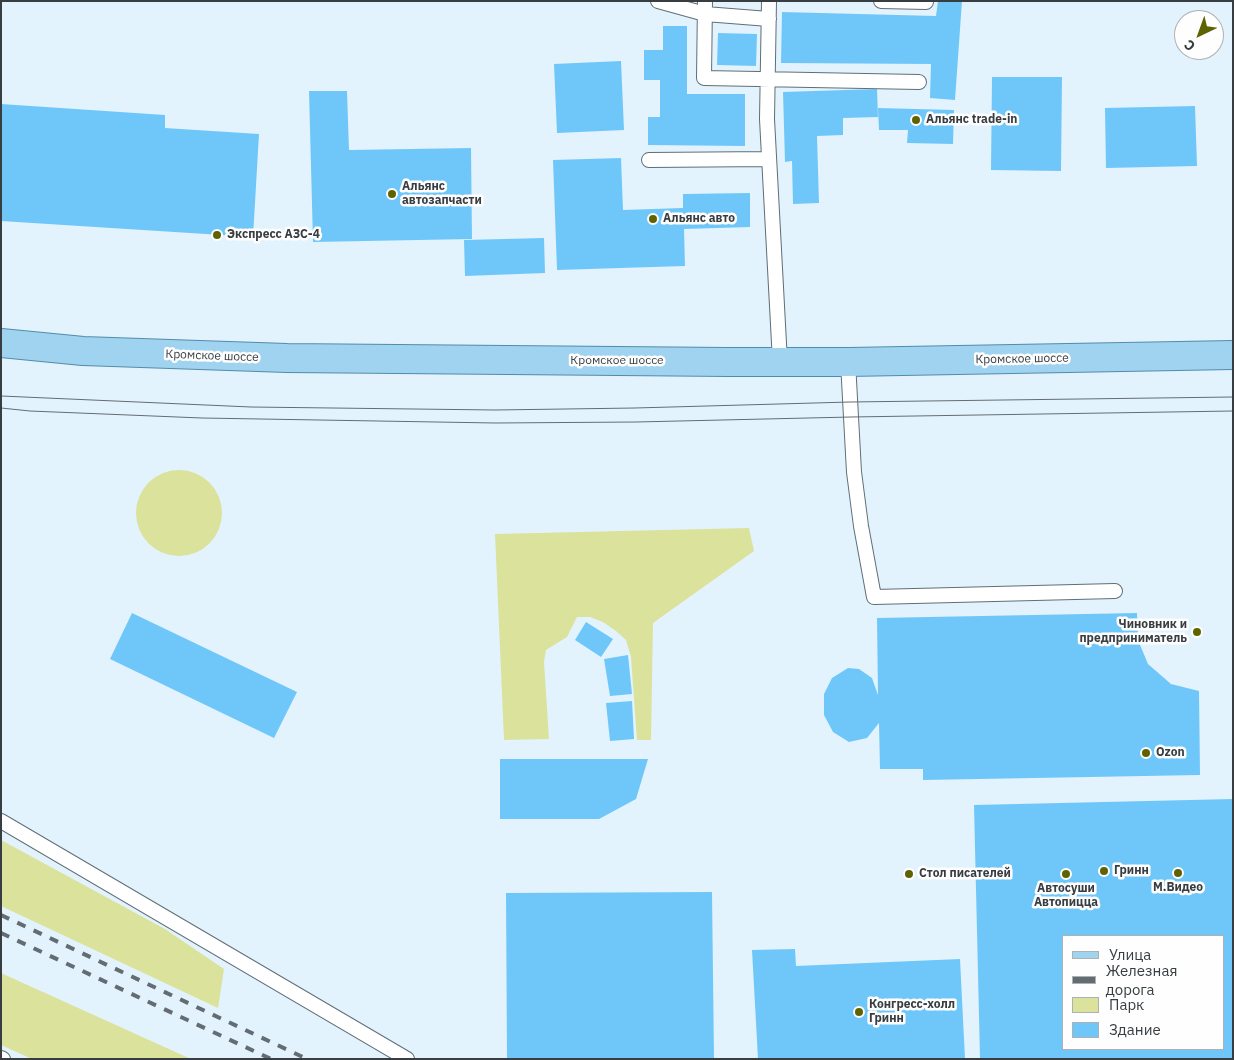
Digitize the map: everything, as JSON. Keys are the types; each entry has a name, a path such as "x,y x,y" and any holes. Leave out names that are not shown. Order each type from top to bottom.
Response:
{"main road":[{"name":"Кромское шоссе","path":"1,343 83,351 253,358 848,362 1233,355"}],"lane":[{"path":"658,1 769,19"},
{"path":"769,1 767,119 780,362"},
{"path":"881,1 926,2"},
{"path":"705,8 704,78 919,82"},
{"path":"649,160 770,159"},
{"path":"848,362 854,472 861,526 874,597 1115,591"},
{"path":"1,821 408,1059"}],"green space":[{"path":"179,470 195,473 203,477 215,489 219,497 222,513 219,529 215,537 203,549 195,553 179,556 163,553 155,549 143,537 139,529 136,513 139,497 143,489 155,477 163,473"},
{"path":"749,528 754,551 653,623 651,740 637,740 631,657 626,640 603,622 590,617 577,617 567,637 546,650 544,662 549,739 504,740 495,534"},
{"path":"1,840 165,929 224,969 218,1008 1,906"},
{"path":"1,973 191,1059 32,1059 1,1045"}],"building":[{"path":"938,1 962,1 955,100 930,98 931,64 781,63 782,12 936,16"},
{"path":"663,26 687,26 687,94 745,94 745,146 648,145 648,117 660,117 660,80 644,80 644,50 663,50"},
{"path":"718,33 757,34 756,66 717,65"},
{"path":"621,61 624,130 557,133 554,64"},
{"path":"992,77 1062,77 1061,171 991,170"},
{"path":"877,89 878,117 843,118 843,135 817,136 819,203 793,204 792,161 785,162 783,92"},
{"name":"Альянс автозапчасти","path":"309,91 347,91 349,150 471,148 472,239 313,242"},
{"path":"1,104 165,115 165,128 259,134 253,237 1,221"},
{"path":"1195,106 1197,166 1106,168 1105,108"},
{"name":"Альянс trade-in","path":"878,108 954,110 953,144 907,143 908,130 879,130"},
{"name":"Альянс авто","path":"621,158 623,210 683,208 683,194 750,193 750,227 684,229 685,266 557,270 553,160"},
{"path":"544,238 545,273 465,276 464,240"},
{"path":"132,613 297,692 274,738 110,659"},
{"path":"1137,613 1138,640 1148,664 1171,684 1199,691 1200,775 923,780 923,769 880,769 879,723 867,738 849,742 833,732 824,715 824,694 832,678 848,668 859,669 872,678 878,695 877,618"},
{"path":"586,622 613,639 601,657 575,640"},
{"path":"628,655 632,694 610,696 604,659"},
{"path":"632,701 634,739 610,741 606,703"},
{"path":"500,759 648,759 636,799 599,819 500,819"},
{"name":"Гринн","path":"1233,799 1233,1059 980,1059 974,805"},
{"path":"712,892 714,1059 507,1059 506,893"},
{"name":"Конгресс-холл Гринн","path":"795,949 796,966 960,959 965,1059 758,1059 752,950"}],"tram line":[{"path":"1,396 251,407 495,410 850,402 1233,397"},
{"path":"1,408 30,411 202,418 495,423 1233,411"}],"railway":[{"path":"1,915 307,1059"},
{"path":"1,933 271,1059"}],"place":[{"name":"Альянс trade-in","path":"916,120"},
{"name":"Альянс автозапчасти","path":"392,194"},
{"name":"Альянс авто","path":"653,219"},
{"name":"Экспресс АЗС-4","path":"217,235"},
{"name":"Чиновник и предприниматель","path":"1197,632"},
{"name":"Ozon","path":"1146,753"},
{"name":"Гринн","path":"1104,871"},
{"name":"М.Видео","path":"1178,873"},
{"name":"Стол писателей","path":"909,874"},
{"name":"Автосуши Автопицца","path":"1066,874"},
{"name":"Конгресс-холл Гринн","path":"859,1012"}]}
